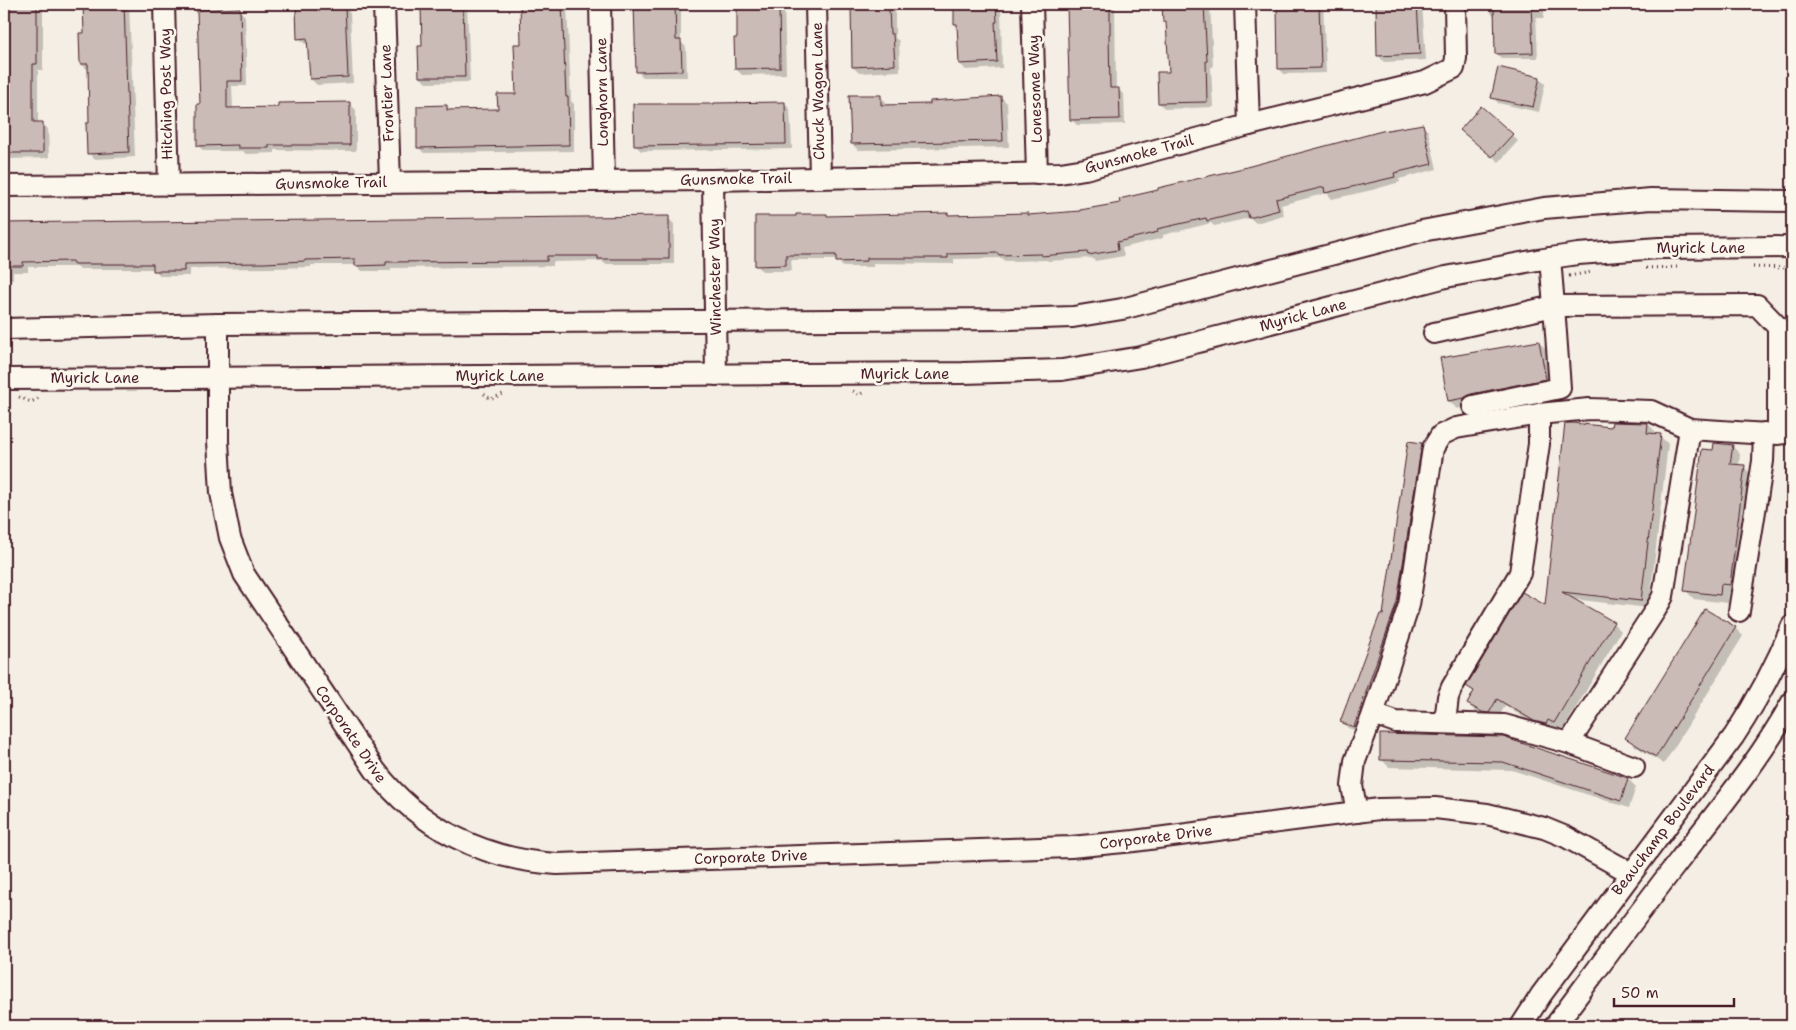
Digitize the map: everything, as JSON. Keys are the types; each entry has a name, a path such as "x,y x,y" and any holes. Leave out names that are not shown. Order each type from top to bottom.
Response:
{"street":[{"name":"Hitching Post Way","path":"164,4 169,185"},
{"name":"Frontier Lane","path":"384,4 390,182"},
{"name":"Longhorn Lane","path":"600,4 604,180"},
{"name":"Chuck Wagon Lane","path":"816,4 820,178"},
{"name":"Lonesome Way","path":"1032,4 1037,174"},
{"path":"1245,4 1249,125"},
{"name":"Gunsmoke Trail","path":"4,186 713,180 1037,174 1085,169 1249,125 1425,82 1454,68 1456,58 1455,4"},
{"name":"Winchester Way","path":"713,180 716,375"},
{"path":"4,328 218,324 1010,319 1088,315 1122,309 1422,231 1544,208 1594,202 1651,199 1792,201"},
{"name":"Myrick Lane","path":"4,379 716,375 1062,370 1100,365 1157,353 1446,277 1550,258 1659,248 1792,247"},
{"path":"1473,406 1560,388 1550,258"},
{"path":"1434,333 1554,306 1757,305 1778,327 1778,433 1763,461 1739,611"},
{"name":"Corporate Drive","path":"218,324 218,441 221,493 230,538 244,574 388,788 433,825 451,836 485,851 521,860 557,864 1072,847 1134,841 1379,809 1435,808 1487,814 1544,828 1566,837 1631,873"},
{"path":"1357,812 1352,786 1355,761 1373,714 1409,605 1433,448 1441,435 1456,428 1539,414 1589,409 1651,411 1690,429 1778,433"},
{"path":"1445,722 1448,697 1452,687 1520,573 1539,444 1539,414"},
{"path":"1568,743 1663,596 1690,429"},
{"name":"Beauchamp Boulevard","path":"1521,1026 1541,995 1752,710 1770,676 1792,626"},
{"name":"Beauchamp Boulevard","path":"1555,1026 1755,763 1792,702"},
{"path":"1373,714 1396,722 1504,725 1568,743 1634,767"}],"building":[{"path":"4,4 37,4 37,64 33,64 33,122 43,122 43,153 4,153"},
{"path":"83,4 124,4 129,152 87,154 86,123 89,123 88,64 80,64 79,33 84,33"},
{"path":"520,4 562,4 569,145 417,148 417,106 447,105 447,110 498,109 497,94 516,94 514,44 521,44"},
{"path":"634,4 675,4 676,40 681,40 682,71 636,72"},
{"path":"737,4 779,4 780,68 735,69 734,38 737,38"},
{"path":"851,4 889,4 890,34 893,34 895,65 852,67"},
{"path":"954,4 996,4 997,62 959,64 957,24 954,24"},
{"path":"1067,4 1110,4 1110,88 1119,88 1120,119 1070,120"},
{"path":"1162,4 1204,4 1207,102 1158,103 1157,72 1169,72 1166,22 1163,22"},
{"path":"1277,4 1319,4 1321,68 1278,69"},
{"path":"1376,4 1417,4 1420,54 1377,56"},
{"path":"1494,4 1531,4 1533,53 1495,54"},
{"path":"463,5 465,77 419,77 418,46 422,46 421,6"},
{"path":"345,6 348,77 310,79 307,38 297,39 296,8"},
{"path":"240,8 242,81 227,81 227,108 278,107 278,103 350,102 350,145 269,145 269,148 238,148 238,145 197,146 197,104 200,104 197,10"},
{"path":"1498,67 1540,77 1533,107 1491,98"},
{"path":"849,95 881,95 881,105 930,104 930,101 1001,96 1003,141 851,144"},
{"path":"785,102 786,144 634,146 633,104"},
{"path":"1481,106 1513,134 1492,157 1460,130"},
{"path":"1423,124 1432,164 1394,173 1395,177 1325,193 1324,187 1276,199 1279,210 1249,218 1247,211 1207,221 1206,218 1157,229 1158,232 1117,242 1118,250 1088,255 1087,252 1041,256 1041,254 998,255 998,253 948,254 948,258 867,258 867,261 836,262 836,255 786,255 786,265 755,266 755,216 948,213 948,215 1028,213 1028,215 1080,211 1120,203 1119,199 1158,190 1158,188 1239,169 1382,131"},
{"path":"669,216 669,259 598,259 598,256 547,256 547,261 386,262 386,265 355,266 355,259 305,260 265,263 184,264 184,271 153,271 153,264 73,264 73,261 23,262 23,266 4,266 4,223"},
{"path":"1539,341 1546,379 1471,394 1464,398 1448,401 1440,358"},
{"path":"1612,422 1648,423 1647,433 1661,434 1641,601 1562,592 1614,622 1554,723 1548,720 1546,724 1534,721 1497,699 1489,713 1482,712 1467,704 1474,691 1466,686 1522,592 1545,605 1565,423 1611,427"},
{"path":"1408,441 1422,443 1397,602 1354,727 1340,722 1380,614 1383,615"},
{"path":"1714,443 1733,445 1730,464 1745,465 1730,585 1721,584 1720,595 1684,591 1702,449 1713,450"},
{"path":"1705,609 1736,627 1656,757 1625,738"},
{"path":"1380,734 1503,737 1628,778 1621,801 1503,762 1380,760"}]}
